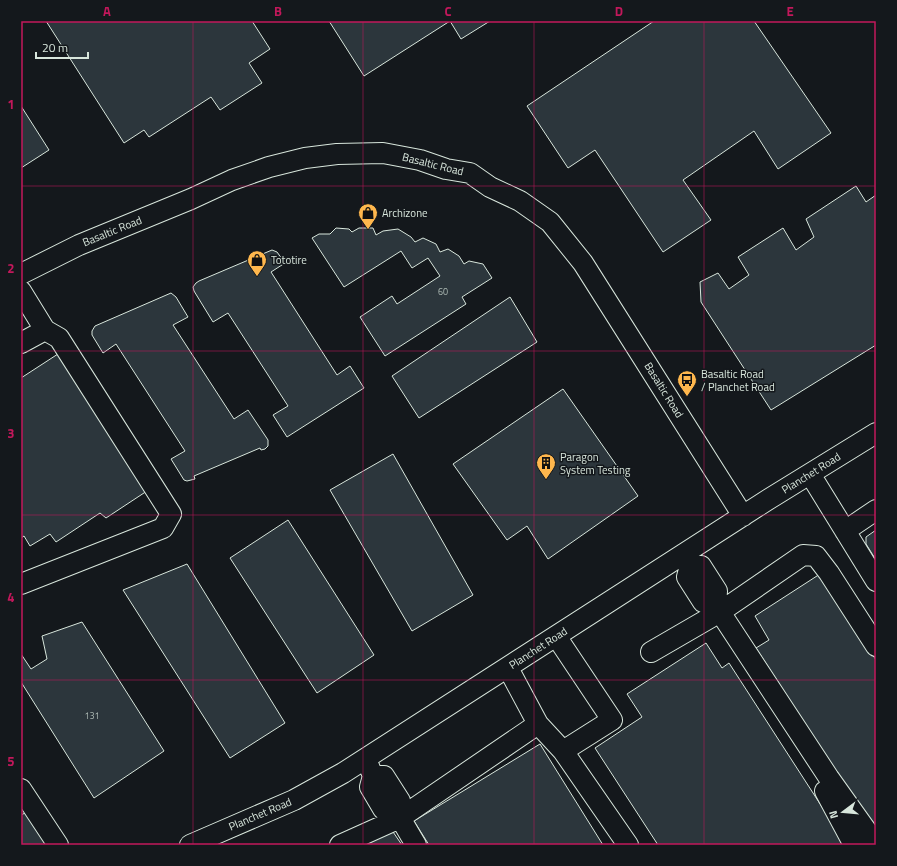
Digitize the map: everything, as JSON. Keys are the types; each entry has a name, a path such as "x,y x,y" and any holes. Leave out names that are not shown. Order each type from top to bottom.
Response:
{"street":[{"name":"Basaltic Road","path":"21,274 79,245 191,199 232,180 269,167 305,158 337,154 382,153 420,160 446,169 470,173 490,187 520,200 550,222 574,251 743,516"},
{"path":"21,291 45,330 59,338 171,514 163,528 21,584"},
{"path":"21,343 45,330"},
{"name":"Planchet Road","path":"190,845 315,789 370,768 508,668 556,636 687,560 743,516 876,433"},
{"path":"810,474 876,582"},
{"path":"845,531 876,510"},
{"path":"651,652 803,555 816,556 829,573 876,646"},
{"path":"687,560 701,566 717,591 718,609 829,778 876,844"},
{"path":"556,636 612,720 563,751"},
{"path":"508,668 538,724 563,751 628,845"},
{"path":"340,845 398,814 538,724"},
{"path":"799,732 811,766 854,845"},
{"path":"370,768 370,787 383,809 398,814 416,845"},
{"path":"21,789 58,845"}],"building":[{"path":"46,21 252,21 270,49 249,63 262,83 220,110 211,97 149,137 144,130 124,143"},
{"path":"329,21 450,21 364,76"},
{"path":"450,21 490,21 461,39"},
{"path":"654,21 754,21 831,133 778,169 754,131 683,180 711,220 663,252 595,150 568,168 527,106"},
{"path":"21,106 49,150 21,168"},
{"path":"856,186 866,202 876,195 876,345 771,410 701,302 700,282 718,273 729,289 749,275 738,257 783,228 796,250 814,237 806,219"},
{"path":"336,228 349,229 352,232 359,228 373,228 376,235 383,231 398,229 411,237 415,242 423,238 436,244 440,252 448,249 459,256 464,264 469,261 483,264 492,278 462,297 466,304 385,356 360,317 392,296 397,304 440,276 428,258 412,268 401,251 344,287 312,238 319,234 330,234"},
{"path":"272,250 277,252 285,263 271,272 337,375 350,366 364,388 287,437 273,415 288,406 228,313 213,322 193,287 199,281"},
{"path":"171,293 176,297 188,317 173,325 234,419 248,410 268,440 268,446 265,449 261,450 260,448 194,476 195,479 187,481 184,480 171,459 185,451 116,344 103,353 92,335 92,331 95,326"},
{"path":"510,297 537,342 419,418 392,376"},
{"path":"61,352 150,489 106,518 100,513 56,542 50,534 30,546 24,536 21,538 21,378"},
{"name":"Paragon System Testing","path":"563,389 638,496 548,559 527,526 507,540 453,464"},
{"path":"393,454 473,595 412,631 330,490"},
{"path":"288,520 374,655 317,693 230,558"},
{"path":"876,530 876,560 866,544 866,537"},
{"path":"187,564 285,723 230,758 123,590"},
{"path":"820,574 876,660 876,834 756,648 769,640 755,616"},
{"path":"82,622 164,751 94,798 21,682 21,654 31,669 47,659 42,636"},
{"path":"706,643 722,668 729,663 846,844 658,845 595,748 642,717 627,694"},
{"path":"540,744 603,845 429,845 414,821"},
{"path":"31,810 52,845 21,845 21,815"},
{"path":"391,829 402,845 357,845"}],"place":[{"name":"Archizone","path":"368,230"},
{"name":"Tototire","path":"257,277"},
{"name":"Basaltic Road / Planchet Road","path":"687,397"},
{"name":"Paragon System Testing","path":"546,480"}]}
